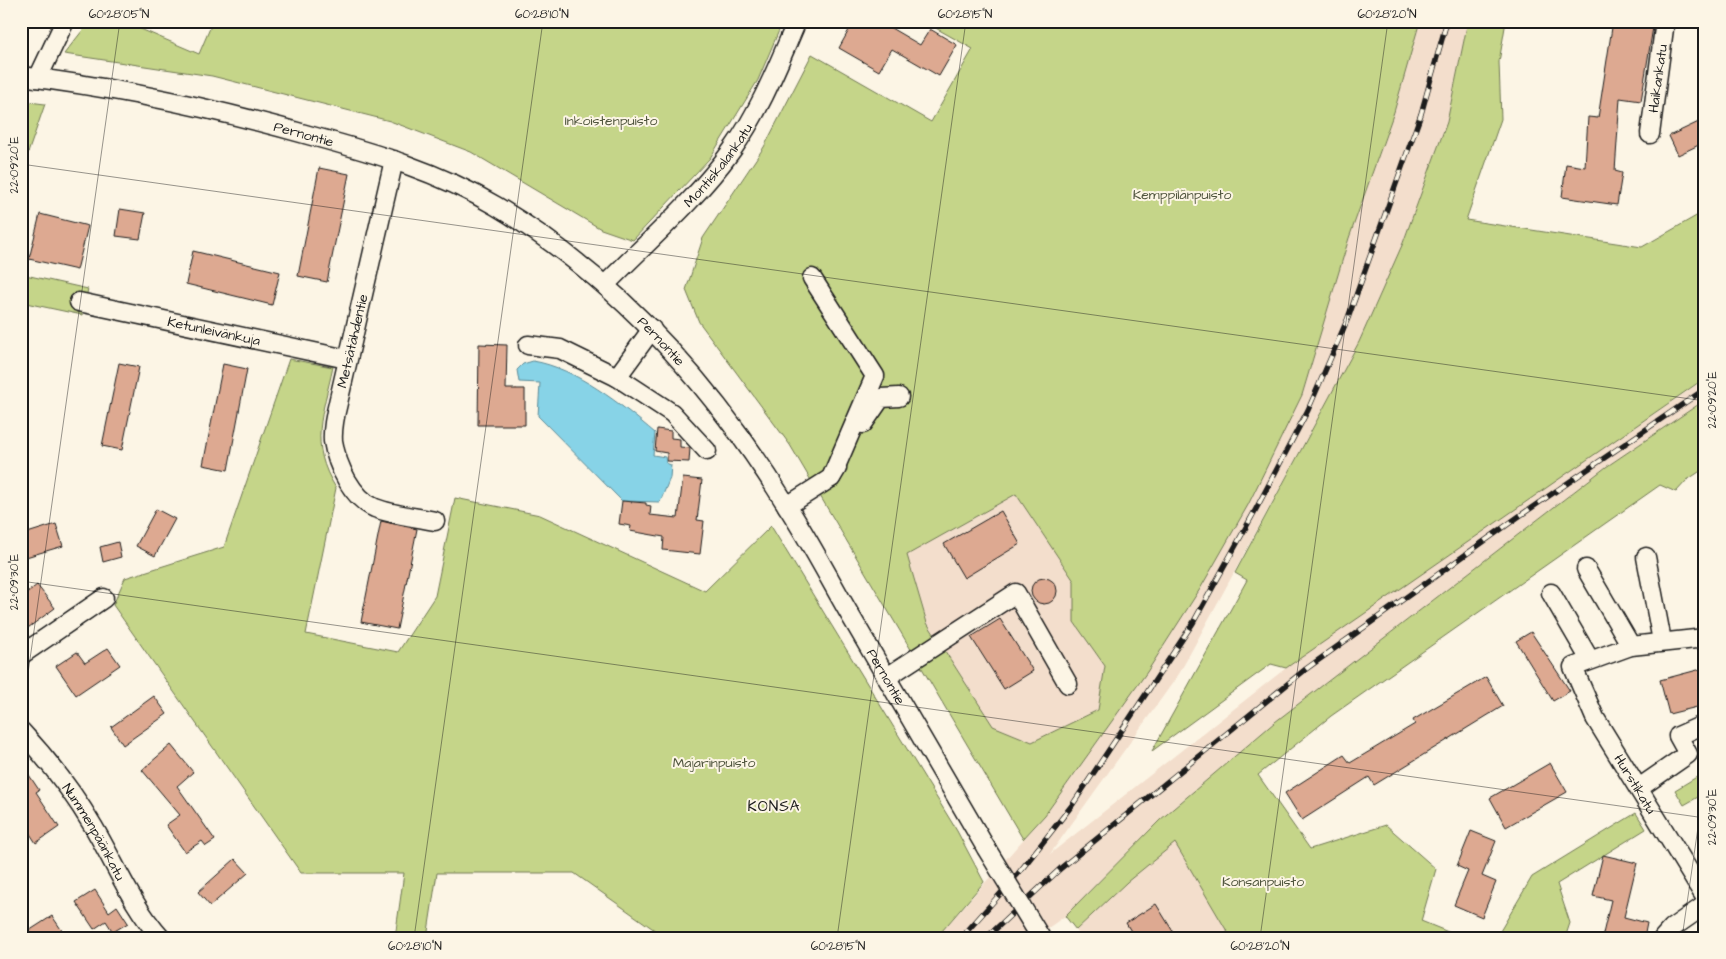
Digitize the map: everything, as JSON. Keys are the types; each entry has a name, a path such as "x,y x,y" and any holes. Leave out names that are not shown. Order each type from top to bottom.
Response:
{"street":[{"path":"30,77 65,21"},
{"name":"Montiskalankatu","path":"605,285 705,184 733,149 757,109 797,21"},
{"name":"Haikankatu","path":"1650,134 1665,21"},
{"name":"Pernontie","path":"30,77 167,100 236,116 394,160 438,177 494,204 543,236 605,285 652,329 713,399 787,506 986,848 1041,938"},
{"name":"Metsätähdentie","path":"394,160 347,359 334,422 334,441 348,481 363,502 377,509 435,521"},
{"path":"812,278 875,376 831,478"},
{"name":"Ketunleivänkuja","path":"79,302 347,359"},
{"path":"617,377 652,329"},
{"path":"528,345 560,349 617,377 672,412 707,451"},
{"path":"787,506 831,478 881,398 899,397"},
{"path":"1646,558 1662,641"},
{"path":"1586,569 1631,646"},
{"path":"887,677 1016,593 1068,684"},
{"path":"1551,593 1590,660 1631,646 1662,641 1705,638"},
{"path":"21,655 104,598"},
{"name":"Hurstikatu","path":"1590,660 1573,667 1594,718 1705,897"},
{"path":"1639,788 1688,754 1678,736 1705,724"},
{"name":"Nummenpäänkatu","path":"21,731 64,784 88,818 154,935"},
{"path":"1663,938 1672,928 1705,905"}],"shaded area":[{"path":"1420,21 1468,21 1447,122 1403,243 1359,342 1179,674 1050,854 1286,668 1392,592 1705,379 1705,400 1606,467 1275,722 1160,820 1065,916 1034,938 936,938 1045,815 1147,672 1200,589 1248,505 1302,395 1349,238 1394,112"},
{"path":"1016,494 1074,581 1074,622 1105,666 1098,710 1032,742 993,726 927,623 907,555"},
{"path":"1175,842 1231,938 1081,938 1076,930 1127,882"}],"green space":[{"name":"Inkoistenpuisto","path":"90,21 122,21 199,54 213,21 783,21 758,80 710,158 633,240 601,229 471,152 390,121 212,76 64,54"},
{"name":"Kemppilänpuisto","path":"934,21 1420,21 1394,112 1349,238 1302,395 1248,505 1200,589 1147,672 1045,815 1023,839 790,445 699,322 686,290 703,238 764,147 812,54 931,122 973,49 932,26","holes":["1016,494 1074,581 1074,622 1105,666 1098,710 1032,742 993,726 927,623 907,555"]},
{"path":"1468,21 1506,21 1499,62 1501,119 1466,220 1642,247 1705,211 1705,378 1286,668 1271,664 1152,751 1247,580 1235,573 1359,342 1403,243 1447,122"},
{"path":"21,101 45,104 21,173"},
{"path":"21,274 88,289 82,315 21,302"},
{"name":"Majarinpuisto","path":"289,359 333,367 322,414 320,443 327,472 336,488 306,634 398,652 435,596 455,498 540,515 705,591 771,526 957,831 984,882 936,938 666,938 574,873 437,873 427,938 395,938 404,873 301,873 113,605 125,578 224,547"},
{"name":"Konsanpuisto","path":"1705,400 1705,468 1687,480 1676,492 1660,485 1331,716 1258,775 1310,849 1386,825 1436,869 1421,921 1463,938 1231,938 1175,843 1127,882 1076,930 1065,916 1160,820 1275,722 1606,467"},
{"path":"1705,772 1705,793 1684,805 1675,790"},
{"path":"1636,813 1646,829 1557,884 1570,923 1565,938 1496,938 1532,877"}],"water":[{"path":"533,361 566,371 582,379 628,411 655,433 653,455 665,457 666,463 671,465 670,478 660,502 622,501 538,416 540,383 519,382 517,370 523,364"}],"building":[{"path":"854,21 879,21 920,45 930,29 957,45 939,76 892,49 879,71 839,48"},
{"path":"1613,21 1654,21 1641,101 1620,98 1615,171 1622,173 1617,205 1562,197 1566,164 1585,167 1588,117 1598,118"},
{"path":"1705,119 1705,142 1678,155 1669,136"},
{"path":"319,168 349,174 327,282 298,276"},
{"path":"120,209 145,213 140,239 116,236"},
{"path":"40,214 88,226 77,270 29,259"},
{"path":"193,251 280,272 272,305 186,284"},
{"path":"479,344 507,345 506,389 525,389 525,425 478,425"},
{"path":"119,363 139,367 122,450 102,446"},
{"path":"223,364 247,369 228,470 203,465"},
{"path":"657,429 671,431 671,438 680,439 680,447 690,448 689,462 667,461 667,453 655,451"},
{"path":"683,478 702,480 697,520 704,521 700,554 663,550 664,537 630,531 631,526 619,524 622,501 646,503 646,505 651,506 650,515 678,518"},
{"path":"156,509 175,519 155,556 136,546"},
{"path":"1001,511 1020,544 964,578 944,544"},
{"path":"381,521 417,529 397,629 361,622"},
{"path":"56,524 63,546 26,557 21,535"},
{"path":"118,542 121,557 103,562 100,547"},
{"path":"1044,578 1053,582 1057,591 1053,600 1044,604 1035,600 1031,591 1035,582"},
{"path":"37,585 55,608 21,633 21,597"},
{"path":"1000,619 1033,671 1004,689 971,637"},
{"path":"1531,632 1570,691 1553,701 1516,641"},
{"path":"108,648 120,665 76,695 56,666 77,652 85,663"},
{"path":"1705,668 1705,705 1669,714 1660,680"},
{"path":"1486,677 1503,706 1374,785 1369,777 1302,820 1285,793 1344,755 1350,763 1415,724 1413,720"},
{"path":"154,696 167,714 123,745 111,727"},
{"path":"171,745 193,772 177,786 215,840 206,846 202,841 185,852 166,825 180,815 142,770"},
{"path":"21,763 39,790 36,792 59,827 36,843 21,820"},
{"path":"1550,763 1567,792 1506,827 1490,798"},
{"path":"1471,831 1496,841 1482,876 1496,882 1482,917 1454,905 1468,871 1457,866"},
{"path":"1603,855 1637,863 1624,917 1647,923 1644,938 1602,938 1611,900 1593,896"},
{"path":"235,859 248,873 210,906 198,892"},
{"path":"95,890 109,912 117,906 128,923 113,932 106,921 94,929 76,902"},
{"path":"1156,904 1177,938 1135,938 1126,923"},
{"path":"52,916 67,938 21,938 21,936"}],"railway":[{"path":"961,938 1017,875 1073,804 1193,623 1256,509 1308,410 1348,318 1421,114 1447,21"},
{"path":"986,938 1061,868 1306,669 1518,517 1705,389"}],"district":[{"name":"KONSA","path":"774,806"}]}
